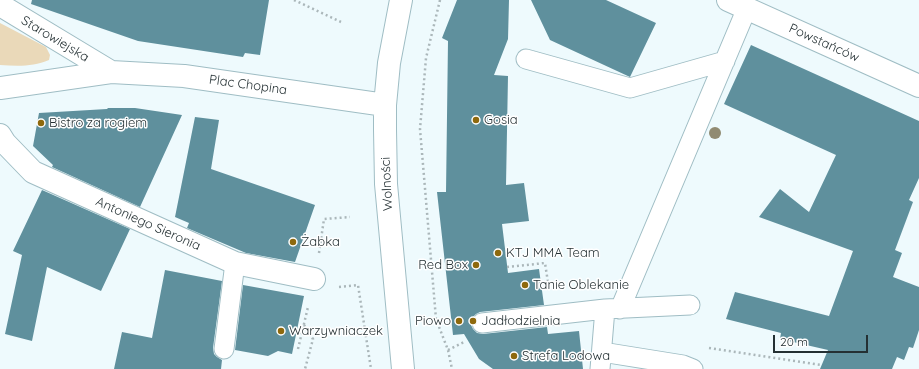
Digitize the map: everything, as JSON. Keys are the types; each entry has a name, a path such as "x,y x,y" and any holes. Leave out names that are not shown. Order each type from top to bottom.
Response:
{"street":[{"name":"Wolności","path":"401,0 389,63 385,105 386,184 403,369"},
{"name":"Powstańców","path":"738,4 919,86"},
{"name":"Starowiejska","path":"0,5 111,72"},
{"name":"Plac Chopina","path":"0,88 111,72 184,76 385,105"},
{"name":"Antoniego Sieronia","path":"0,136 33,172 235,263 314,279"}],"lane":[{"path":"693,369 683,365 601,361 613,309 725,60 738,4"},
{"path":"526,59 630,88 725,60"},
{"path":"224,349 235,263"},
{"path":"482,323 613,309 690,305"}],"path":[{"path":"294,0 341,22"},
{"path":"440,0 426,58 420,129 436,319 448,350 452,369"},
{"path":"298,349 314,279 324,219 350,217"},
{"path":"507,268 545,263 552,315"},
{"path":"349,287 358,285 371,369"},
{"path":"304,324 313,339 305,369"}],"shaded area":[{"path":"0,23 46,47 50,55 49,60 31,65 0,65"}],"building":[{"path":"32,0 269,0 260,55 245,53 243,57 138,41 31,4"},
{"path":"457,0 509,0 508,39 494,75 508,76 506,185 524,183 529,221 502,224 508,273 539,269 544,305 480,312 472,318 471,325 477,333 483,334 547,327 548,334 579,331 583,369 493,369 479,359 464,334 453,335 437,192 446,192 448,41 442,38"},
{"path":"531,0 606,0 656,23 630,77 550,40"},
{"path":"751,45 919,121 919,178 909,200 913,202 895,250 902,253 893,277 919,287 919,330 913,348 909,347 904,360 897,357 892,369 820,369 828,350 780,339 781,333 726,319 735,292 829,316 853,251 759,217 780,189 809,212 836,155 724,104"},
{"path":"108,108 135,108 182,115 140,207 52,167 53,165 33,146 39,113"},
{"path":"195,117 219,120 211,169 315,205 295,262 246,253 187,228 189,223 175,217"},
{"path":"42,190 130,229 101,291 47,267 32,341 5,334 22,255 13,251"},
{"path":"165,270 222,281 213,348 214,354 222,360 221,369 114,369 122,332 152,338"},
{"path":"243,285 304,296 292,354 278,351 268,356 235,350"}],"place":[{"name":"Gosia","path":"476,120"},
{"name":"Bistro za rogiem","path":"41,123"},
{"name":"Żabka","path":"293,242"},
{"name":"KTJ MMA Team","path":"498,253"},
{"name":"Red Box","path":"476,265"},
{"name":"Tanie Oblekanie","path":"525,285"},
{"name":"Piowo","path":"459,321"},
{"name":"Jadłodzielnia","path":"473,321"},
{"name":"Warzywniaczek","path":"281,331"},
{"name":"Strefa Lodowa","path":"514,356"}]}
